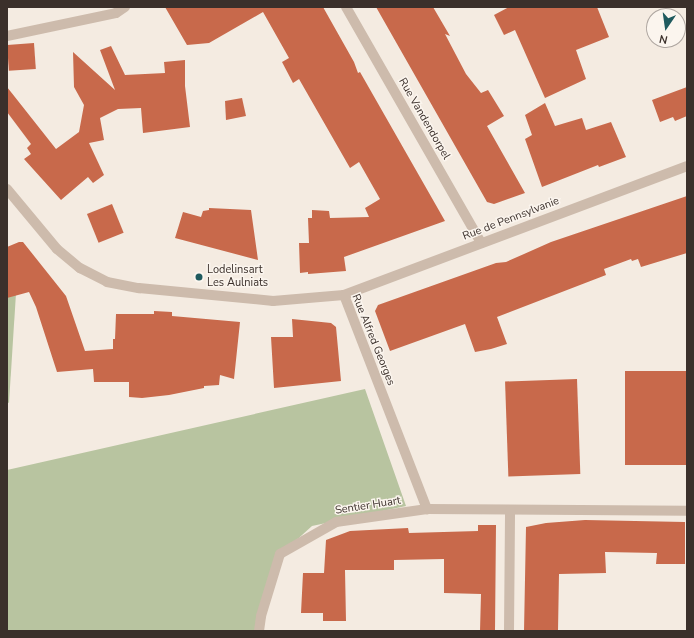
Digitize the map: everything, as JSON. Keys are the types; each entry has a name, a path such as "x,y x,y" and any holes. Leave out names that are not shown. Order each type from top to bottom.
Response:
{"street":[{"path":"7,36 116,13 125,7"},
{"name":"Rue Vandendorpel","path":"346,7 481,243"},
{"name":"Rue de Pennsylvanie","path":"344,295 687,166"},
{"name":"Rue Alfred Georges","path":"7,189 57,249 80,268 108,282 139,288 273,301 344,295 427,509"},
{"path":"427,509 687,511"},
{"name":"Sentier Huart","path":"259,631 261,616 280,554 336,522 427,509"},
{"path":"509,631 510,510"}],"green space":[{"path":"7,283 16,293 9,403 7,402"},
{"path":"365,389 406,506 312,526 280,555 258,631 7,631 7,470"}],"building":[{"path":"165,7 323,7 354,62 358,73 360,72 445,221 344,257 346,271 308,274 308,272 300,273 299,243 309,243 308,218 312,218 312,210 329,211 330,218 369,217 365,208 380,199 359,162 350,168 299,79 293,83 282,62 289,58 263,12 209,43 187,45"},
{"path":"376,7 433,7 450,36 445,34 466,74 481,93 488,90 504,116 487,126 525,193 494,204 487,202"},
{"path":"509,7 597,7 609,37 576,50 586,79 545,98 515,30 504,35 494,15"},
{"path":"34,43 36,69 9,71 7,45"},
{"path":"111,46 125,75 165,73 164,62 185,60 185,86 190,127 143,133 141,108 118,109 100,118 104,140 89,143 104,175 93,183 88,177 61,200 24,159 31,154 27,148 31,144 7,112 7,87 56,149 79,132 84,105 74,87 73,52 115,90 100,50"},
{"path":"687,87 687,116 675,121 673,117 660,122 652,100"},
{"path":"242,98 246,116 226,120 225,101"},
{"path":"545,103 555,126 582,118 586,130 611,122 626,157 599,167 598,165 542,187 525,139 532,135 525,115"},
{"path":"687,196 687,253 641,267 638,259 632,261 631,259 604,269 606,275 497,317 507,344 475,352 465,324 390,351 375,311 378,305 496,263 506,262 551,242"},
{"path":"112,204 124,233 99,243 87,214"},
{"path":"209,208 251,210 258,260 175,238 183,212 201,217 203,211 209,210"},
{"path":"23,242 66,296 85,351 113,349 116,314 154,314 154,311 172,312 172,316 240,322 234,379 220,375 219,385 204,386 204,388 169,395 142,398 129,397 129,382 94,382 93,369 57,372 36,307 29,292 7,298 7,247"},
{"path":"292,319 331,323 336,327 341,381 274,388 271,337 293,337"},
{"path":"625,371 687,371 687,465 625,465"},
{"path":"577,379 580,474 508,476 505,382"},
{"path":"585,520 685,522 685,564 656,564 657,553 605,552 606,573 559,574 558,631 524,631 526,527 546,523"},
{"path":"478,525 496,525 495,631 480,631 481,594 444,593 444,559 394,560 394,570 345,570 346,621 323,621 323,613 301,613 303,573 324,573 326,540 350,531 408,528 409,533 478,531"}],"place":[{"name":"Lodelinsart Les Aulniats","path":"199,277"}]}
